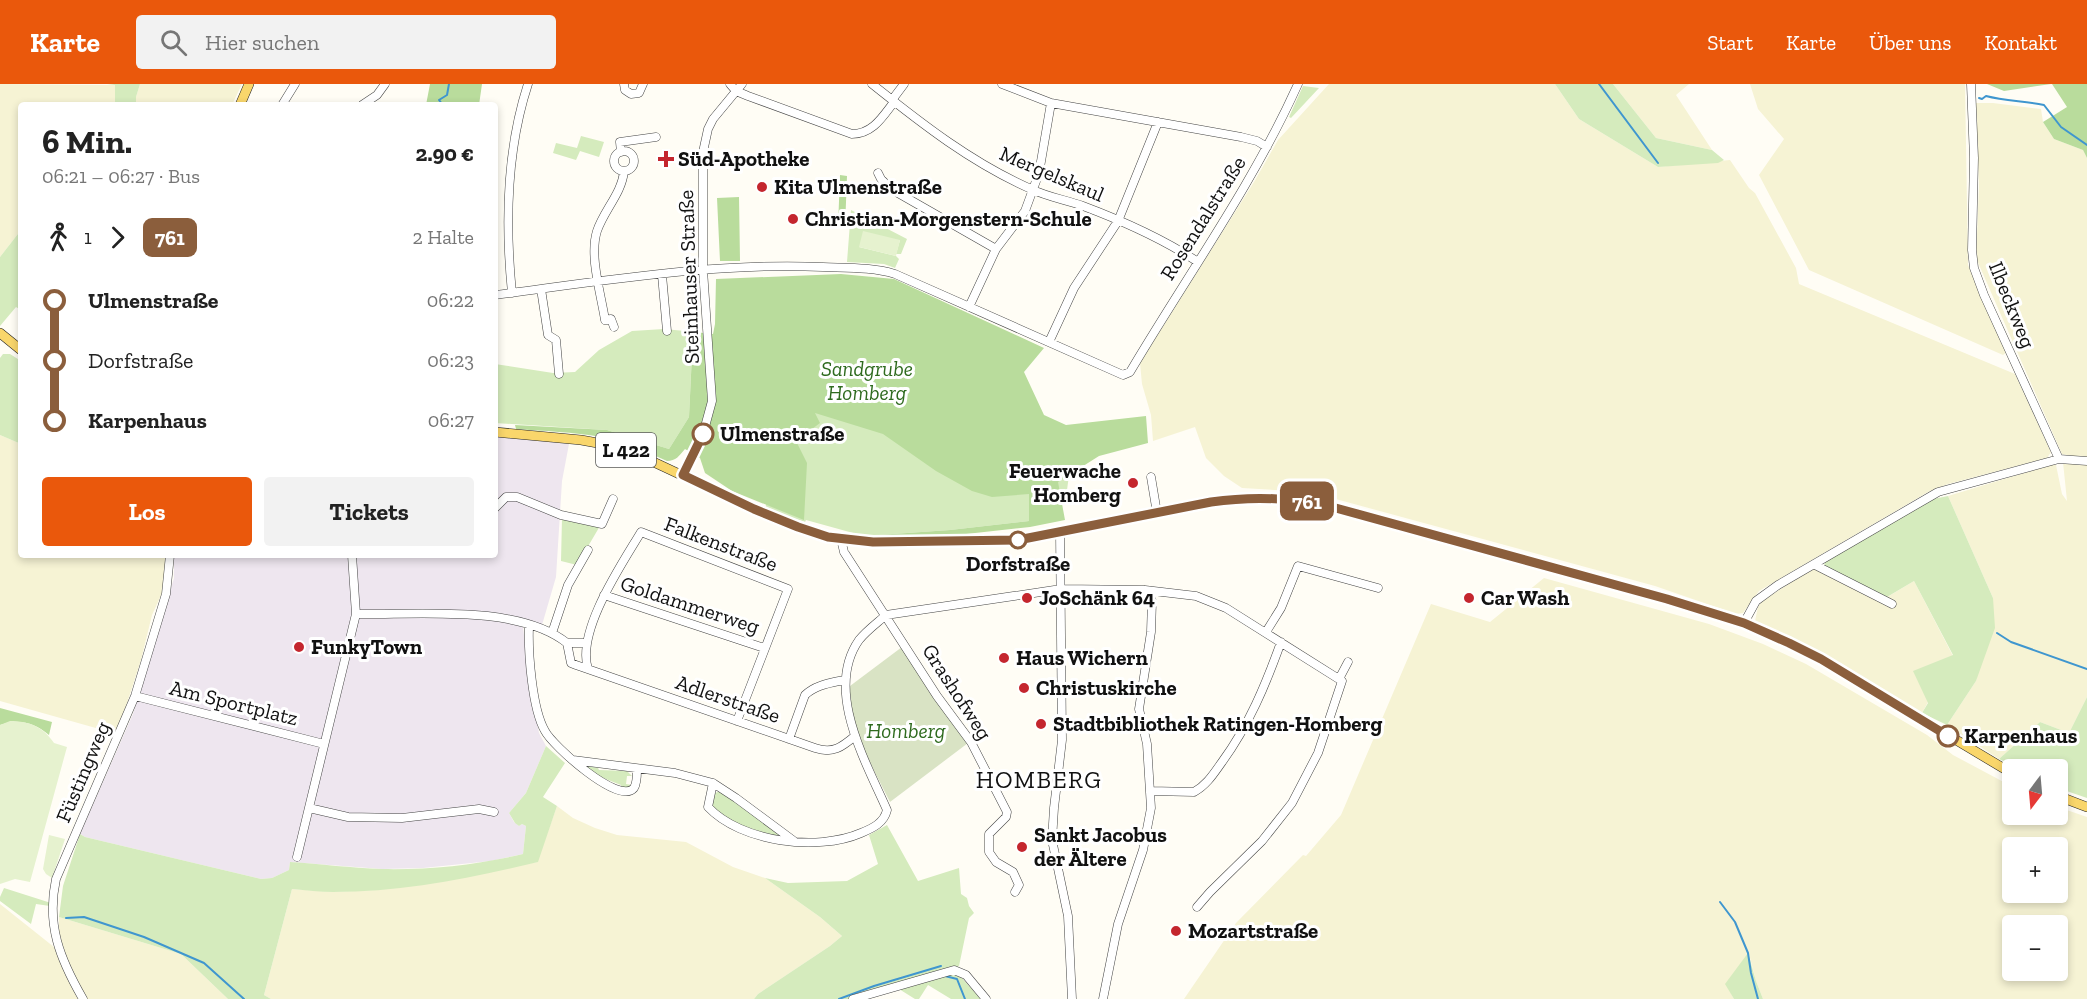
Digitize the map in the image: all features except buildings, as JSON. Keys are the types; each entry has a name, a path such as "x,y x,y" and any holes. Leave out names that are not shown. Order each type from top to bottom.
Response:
{"main road":[{"path":"241,102 249,84"},
{"path":"3,339 18,348"},
{"name":"L 422","path":"498,432 602,443 637,454 770,516 841,539 882,543 1008,540 1242,498 1283,498 1304,501 1667,599 1744,623 1821,659 2002,767"},
{"path":"2068,800 2087,807"}],"street":[{"path":"284,102 295,84"},
{"path":"366,102 377,95 385,84"},
{"path":"512,293 508,254 510,158 520,108 528,84"},
{"path":"624,84 625,90 632,94 639,93 643,84"},
{"name":"Steinhauser Straße","path":"683,475 704,434 712,401 703,270 702,159 712,119 733,87 742,84"},
{"name":"Mergelskaul","path":"872,84 961,151 1033,190 1118,221 1176,248 1198,262"},
{"path":"733,87 852,134 873,128 904,84"},
{"path":"1002,84 1051,103 1257,141 1267,147"},
{"name":"Rosendalstraße","path":"1049,342 1118,374 1127,374 1133,368 1248,183 1275,135 1298,84"},
{"name":"Ilbeckweg","path":"1971,84 1974,158 1971,233 1974,268 1984,295 2059,459"},
{"path":"969,307 996,249 1024,211 1033,190 1051,103"},
{"path":"498,295 703,270 802,266 875,269 895,274 1049,342 1074,288 1118,221 1158,122"},
{"path":"621,152 620,142 656,137"},
{"path":"621,152 630,153 634,158 632,168 624,171 618,169 614,163 615,157 621,152"},
{"path":"614,327 611,320 605,320 594,257 595,241 601,224 623,182 624,171"},
{"path":"878,173 891,189 996,249"},
{"path":"662,275 667,331"},
{"path":"541,289 548,335 556,339 559,374"},
{"path":"1744,623 1760,598 1778,585 1938,492 2059,459 2087,461"},
{"path":"1151,477 1157,513"},
{"path":"498,505 506,497 517,497 561,515 602,524 613,499"},
{"path":"1060,531 1062,740 1052,840 1068,916 1072,999"},
{"name":"Falkenstraße","path":"604,595 641,532 788,589 764,648"},
{"name":"Grashofweg","path":"841,539 844,552 937,696 971,742 1007,812 1006,817 989,834 989,852 996,862 1012,872 1018,885 1015,892"},
{"path":"552,633 568,585 588,550"},
{"name":"Füstingweg","path":"83,999 57,941 52,918 52,897 56,879 135,696 166,594 170,558"},
{"path":"297,857 356,614 352,558"},
{"path":"1815,565 1892,604"},
{"path":"1266,632 1281,608 1298,567 1378,588"},
{"path":"713,783 708,807 712,812 733,825 757,835 785,842 840,840 855,836 882,821 887,810 855,736 844,680 860,639 886,615 1061,589 1144,590 1196,596 1226,608 1340,680"},
{"path":"1103,999 1118,924 1143,850 1151,808 1147,744 1139,708 1151,632 1152,601 1151,596 1144,590"},
{"path":"588,669 585,656 587,643 604,595"},
{"name":"Goldammerweg","path":"604,595 764,648"},
{"path":"356,614 458,613 490,616 552,633 567,644 587,643"},
{"path":"529,626 533,682 544,730 552,741 600,782 620,790 633,789 637,770"},
{"path":"1151,791 1194,792 1211,777 1229,753 1254,709 1281,642"},
{"name":"Adlerstraße","path":"567,644 571,663 825,751 841,747 855,736"},
{"path":"737,721 764,648"},
{"path":"1197,907 1262,841 1292,802 1318,753 1340,680 1348,662"},
{"path":"789,739 802,700 809,691 844,680"},
{"name":"Am Sportplatz","path":"135,696 324,744"},
{"path":"573,760 675,774 713,783 795,841"},
{"path":"309,808 348,817 402,818 479,809 494,812"},
{"path":"853,999 954,970 966,975 986,999"}],"shaded area":[{"path":"0,84 115,85 115,102 18,102 18,234 0,257"},
{"path":"140,84 242,84 233,102 136,102"},
{"path":"1329,84 1555,84 1579,119 1658,167 1730,160 1755,193 1796,268 1799,284 2015,374 2051,452 2047,458 1948,484 1928,492 1759,591 1743,613 1736,614 1655,586 1332,498 1293,491 1242,488 1224,476 1206,458 1195,427 1153,441 1151,415 1142,384 1140,363 1278,140"},
{"path":"1613,84 1689,84 1676,95 1712,150 1656,138"},
{"path":"1750,84 1965,84 1968,265 2006,353 2003,355 1809,270 1759,175 1784,139 1758,109"},
{"path":"1976,103 2041,109 2043,122 2054,139 2083,150 2087,158 2087,459 2062,454 1976,258 1979,187"},
{"path":"0,435 18,443 18,558 168,558 163,591 152,615 141,660 117,734 0,701"},
{"path":"498,436 569,444 562,481 556,577 542,625 522,619 539,733 546,746 526,793 509,813 519,826 522,824 526,826 523,854 491,861 423,868 382,869 290,862 289,870 272,878 261,879 80,834 133,714 174,578 174,558 498,558"},
{"path":"2063,462 2087,465 2087,697 2069,733 2040,722 1999,759 1947,725 1976,681 1993,598 1948,496 2056,465 2062,494 2067,501"},
{"path":"1814,568 1879,602 1914,581 1953,656 1922,713 1842,664 1755,621 1762,601"},
{"path":"1544,578 1709,624 1763,644 1806,664 1927,735 1953,755 2002,781 2002,825 2068,825 2068,810 2087,817 2087,999 1763,999 1749,954 1726,984 1734,999 1184,999 1236,923 1303,855 1306,856 1341,815 1431,604 1490,622"},
{"path":"557,806 573,818 595,828 617,835 686,842 733,867 765,878 820,917 842,936 754,999 271,999 264,995 292,889 332,892 376,890 537,862"},
{"path":"0,904 54,947 80,999 0,999"},
{"path":"59,917 181,954 228,999 87,999 71,969 59,936"}],"green space":[{"path":"107,84 140,84 136,102 115,102 115,85"},
{"path":"430,84 482,84 479,102 427,102"},
{"path":"1555,84 1613,84 1656,138 1712,150 1724,160 1718,163 1658,167 1579,119"},
{"path":"1987,84 2051,84 2004,91"},
{"path":"2052,84 2087,84 2087,158 2083,150 2054,139 2043,122 2067,107"},
{"path":"1303,86 1319,88 1291,118 1289,117"},
{"path":"581,136 604,142 599,157 580,151 576,160 553,153 556,143 577,148"},
{"path":"840,175 847,176 845,228 838,227"},
{"path":"739,197 740,261 720,261 717,198"},
{"path":"851,210 907,239 901,254 896,254 900,240 859,247 896,256 899,259 895,268 884,264 847,262"},
{"path":"863,231 900,240 896,256 859,247"},
{"path":"18,234 18,308 16,307 0,326 0,257"},
{"name":"Sandgrube Homberg","path":"841,274 894,279 1044,348 1024,372 1044,415 1066,425 1146,416 1148,443 1099,456 1058,482 1065,520 1030,527 939,537 864,536 950,530 1029,521 1029,494 992,497 972,491 936,471 883,434 815,413 820,423 796,441 807,463 804,520 732,491 705,473 700,458 685,449 675,459 667,461 626,444 601,437 516,429 515,425 607,430 669,449 689,417 692,354 686,341 685,331 713,334 716,279"},
{"path":"664,329 685,331 686,341 692,353 689,417 669,449 607,430 498,423 498,364 553,373 575,372 599,350 632,331"},
{"name":"Sandgrube Homberg","path":"757,350 1030,417 1074,440 1066,497 1045,503 1029,521 950,530 864,536 806,520 805,522 765,509 772,480"},
{"path":"3,354 10,354 18,359 18,443 0,435 0,358"},
{"path":"1948,496 1993,598 1995,628 1976,681 1947,725 1922,713 1928,703 1913,671 1953,655 1914,581 1887,597 1824,566 1825,562 1933,499"},
{"path":"562,518 600,526 577,565 561,561"},
{"name":"Homberg","path":"902,647 968,743 890,802 857,731 850,701 850,686"},
{"path":"2087,697 2087,798 2068,791 2068,759 1999,759 2040,722 2069,733"},
{"path":"0,708 52,722 49,735 38,727 26,723 13,722 0,725"},
{"path":"10,721 35,726 54,743 67,747 30,882 15,879 0,884 0,725"},
{"path":"546,746 565,763 543,797 557,806 538,862 462,879 385,890 333,892 292,889 264,995 271,999 228,999 181,954 59,917 63,886 80,834 261,879 272,878 289,870 290,862 417,869 471,864 523,854 526,826 522,824 519,826 515,823 509,813 526,793"},
{"path":"582,765 599,770 627,771 632,776 627,776 626,784 632,785 630,788 621,787"},
{"path":"720,791 787,838 748,828 720,815 709,801 713,794"},
{"path":"887,825 918,881 959,868 961,894 967,898 974,913 969,918 959,966 913,982 849,999 754,999 842,936 820,917 765,878 788,883 847,881 878,864 869,835"},
{"path":"49,835 65,839 52,878 43,869"},
{"path":"4,888 51,903 50,906 36,904 31,924 0,901"},
{"path":"1748,953 1763,999 1734,999 1725,984"},
{"path":"949,975 960,976 981,999 951,999 928,985 919,999 915,999 899,989"}],"waterway":[{"path":"441,102 439,100 447,95 449,84"},
{"path":"1599,84 1658,163"},
{"path":"1979,98 1986,96 2044,105 2061,127 2087,145"},
{"path":"1997,633 2011,642 2087,669"},
{"path":"1720,902 1735,922 1748,953 1758,999"},
{"path":"66,918 84,917 144,937 204,963 244,999"},
{"path":"839,999 941,966"},
{"path":"945,976 957,979 965,999"}],"bus line":[{"name":"761","path":"703,434 683,475 754,509 821,534 848,540 892,543 1018,540 1211,502 1254,497 1283,498 1332,507 1667,599 1744,623 1821,659 1948,736"}],"place":[{"name":"Süd-Apotheke","path":"666,159"},
{"name":"Kita Ulmenstraße","path":"762,187"},
{"name":"Christian-Morgenstern-Schule","path":"793,219"},
{"name":"Ulmenstraße","path":"703,434"},
{"name":"Feuerwache Homberg","path":"1133,483"},
{"name":"Dorfstraße","path":"1018,540"},
{"name":"JoSchänk 64","path":"1027,598"},
{"name":"Car Wash","path":"1469,598"},
{"name":"FunkyTown","path":"299,647"},
{"name":"Haus Wichern","path":"1004,658"},
{"name":"Christuskirche","path":"1024,688"},
{"name":"Stadtbibliothek Ratingen-Homberg","path":"1041,724"},
{"name":"Karpenhaus","path":"1948,736"},
{"name":"Sankt Jacobus der Ältere","path":"1022,847"},
{"name":"Mozartstraße","path":"1176,931"}],"district":[{"name":"HOMBERG","path":"1039,780"}]}
